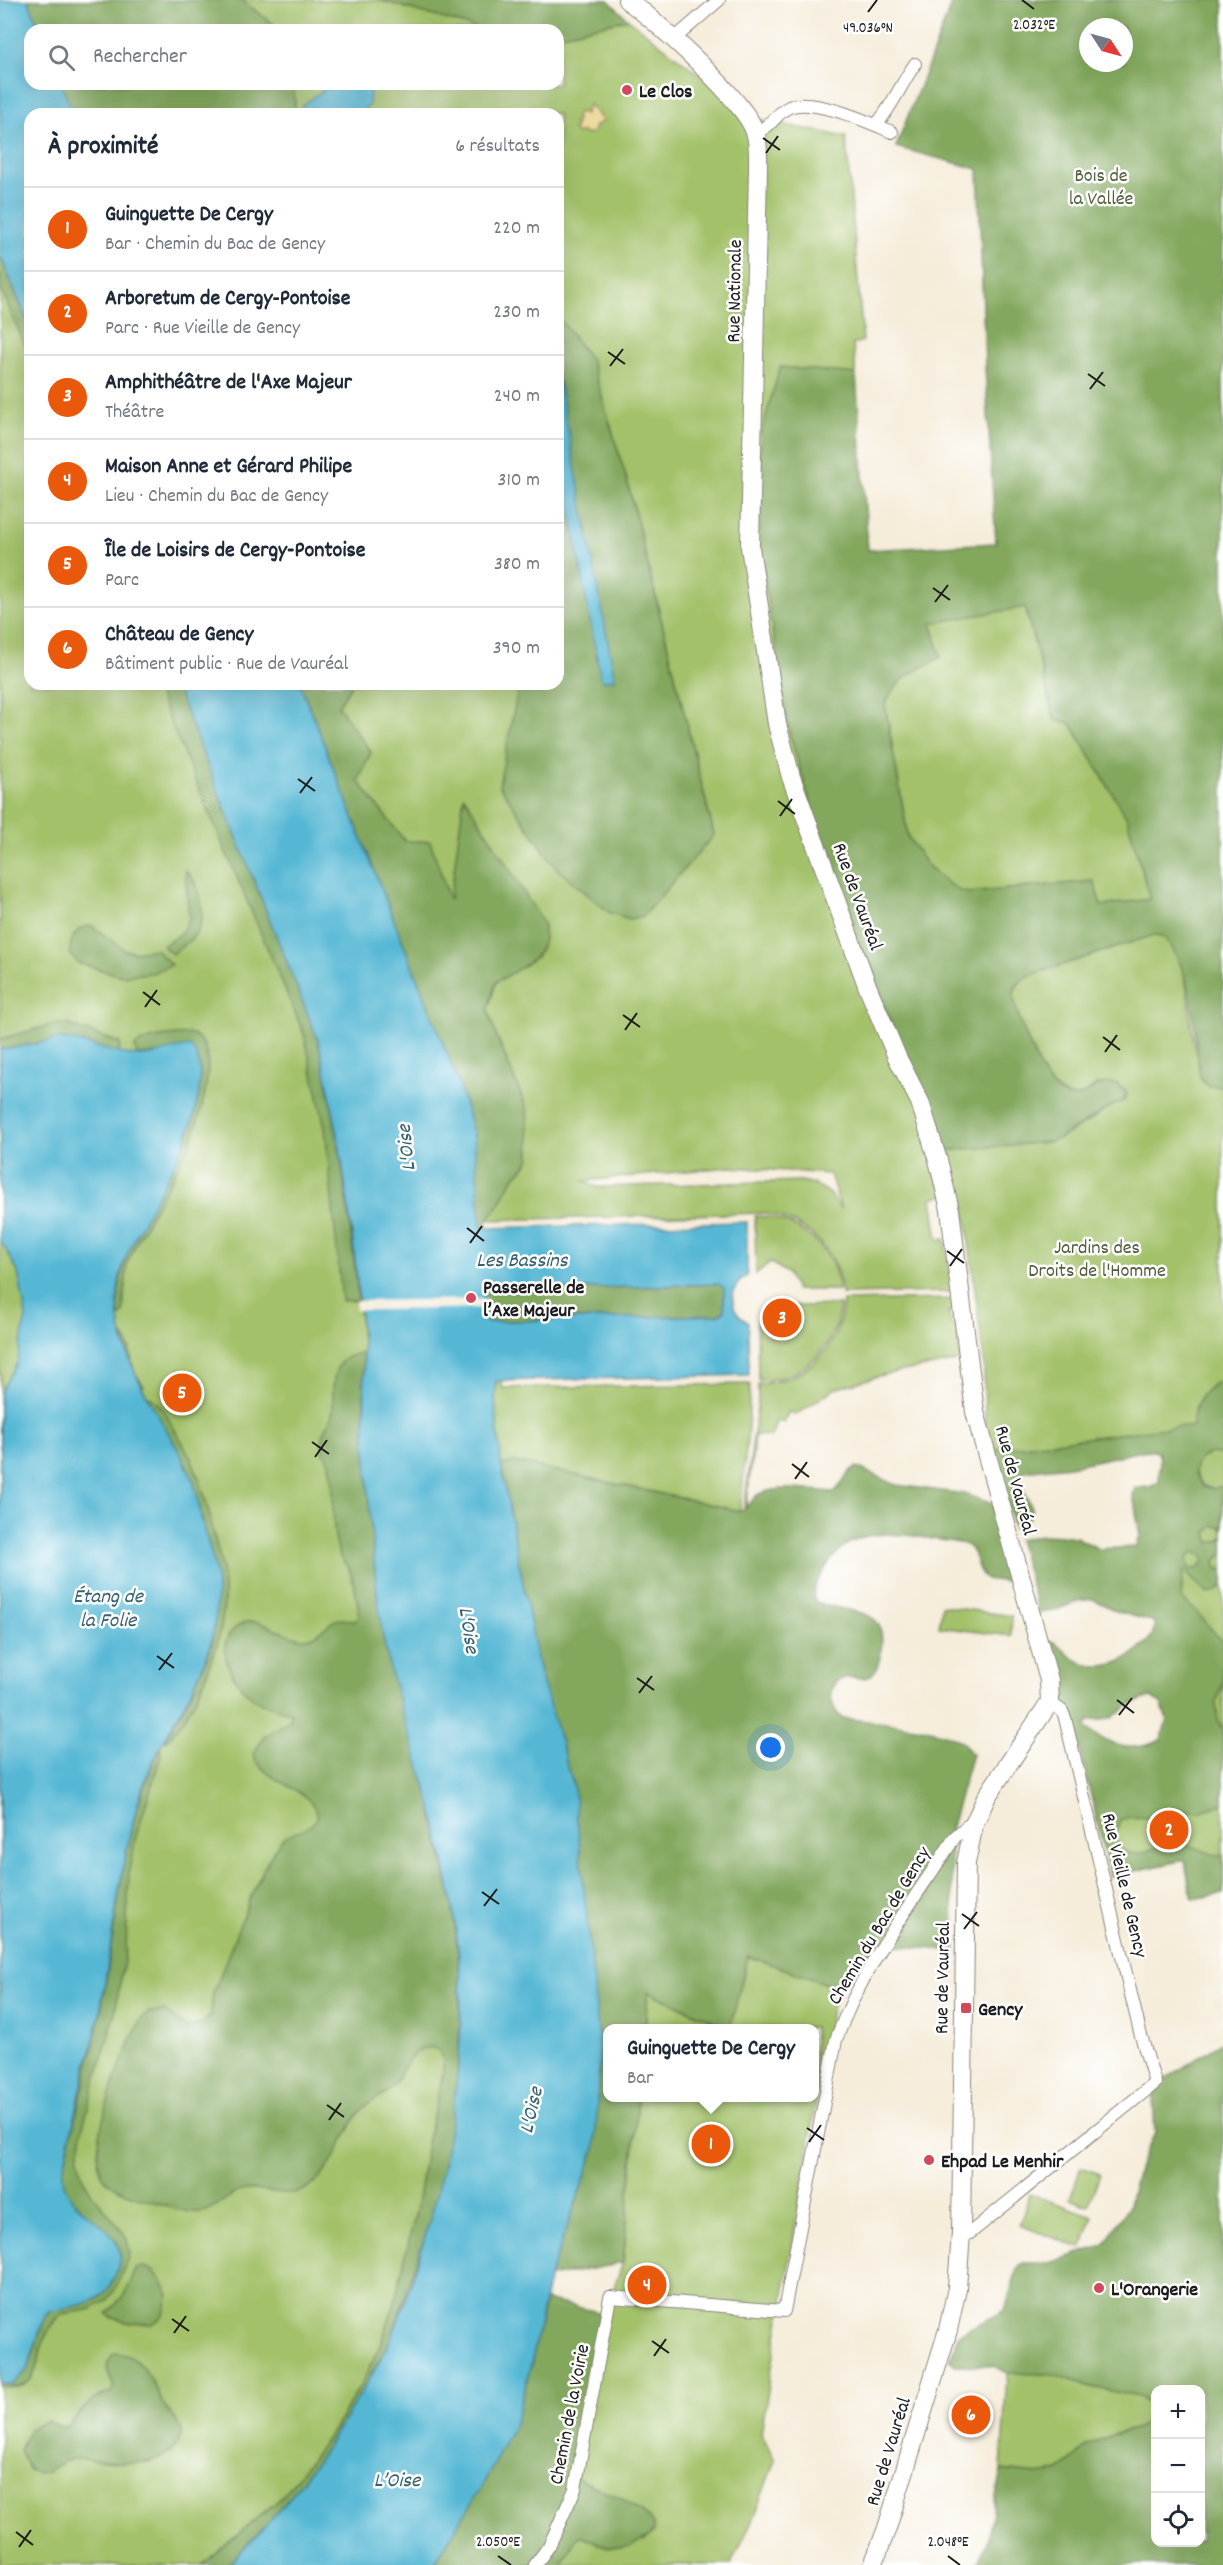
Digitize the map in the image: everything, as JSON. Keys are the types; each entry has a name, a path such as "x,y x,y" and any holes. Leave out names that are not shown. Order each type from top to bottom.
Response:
{"street":[{"name":"Rue Nationale","path":"627,0 673,40 740,107 756,132 759,169 750,547 764,634"},
{"path":"673,40 719,0"},
{"path":"876,125 889,110 902,83 915,64"},
{"path":"756,132 771,124 785,109 810,103 892,132"},
{"name":"Rue de Vauréal","path":"764,634 777,724 790,777 868,988 897,1057 920,1102 939,1164 950,1210 975,1412 1049,1680 1050,1702 987,1796 974,1824 966,1863 961,2233 957,2288 948,2330 887,2528 873,2565"},
{"name":"Rue Vieille de Gency","path":"961,2233 970,2233 1155,2083 1140,2032 1065,1718 1062,1711 1050,1702"},
{"name":"Chemin du Bac de Gency","path":"610,2298 784,2311 836,2040 844,2017 869,1970 955,1837 967,1826 974,1824"},
{"name":"Chemin de la Voirie","path":"535,2565 549,2546 575,2489 610,2298"}],"green space":[{"path":"28,0 241,0 273,24 38,24"},
{"path":"241,0 379,0 462,24 273,24"},
{"path":"379,0 608,0 628,19 564,34 564,24 462,24"},
{"name":"Bois de la Vallée","path":"952,0 1223,0 1223,1086 1208,1086 1200,1077 1191,1003 1182,967 1163,936 1154,935 1028,976 1017,985 1014,993 1014,1001 1026,1037 1043,1073 1053,1087 1065,1095 1075,1097 1101,1084 1117,1084 1127,1093 1124,1101 1109,1107 1060,1138 1048,1142 943,1151 895,1033 816,822 789,732 760,551 761,433 780,367 856,374 868,550 996,543 985,368 978,169 896,147","holes":["1025,607 1055,721 1070,722 1127,818 1150,899 1101,906 1094,881 969,893 960,891 926,864 908,837 885,705 901,681 941,657 931,623"]},
{"name":"Jardins des Droits de l'Homme","path":"628,19 757,119 846,137 863,341 853,344 856,374 780,367 760,551 789,732 816,822 895,1033 943,1151 1048,1142 1090,1121 1127,1093 1117,1084 1105,1084 1074,1097 1060,1092 1049,1083 1032,1050 1014,1000 1017,985 1023,979 1154,935 1163,936 1173,949 1184,974 1194,1042 1206,1081 1208,1086 1223,1086 1223,1894 1192,1899 1185,1860 1110,1876 1096,1814 1185,1790 1180,1616 1183,1569 1181,1427 991,1450 985,1425 984,1361 965,1211 960,1192 932,1198 938,1240 945,1239 953,1292 842,1294 834,1263 817,1240 806,1230 793,1223 763,1213 487,1220 509,1184 530,1156 527,1109 496,1035 488,1009 496,982 538,956 464,797 450,902 358,781 371,752 338,706 348,690 518,690 714,834 628,484 591,360 564,325 564,108 295,108 294,90 564,90 564,34","holes":["729,1167 830,1174 841,1209 825,1190 801,1181 597,1187 584,1181"]},
{"path":"63,90 294,90 295,108 71,108"},
{"path":"0,255 24,313 24,690 177,690 318,1040 351,1218 363,1353 365,1432 460,2017 457,2094 392,2336 318,2460 227,2565 0,2565"},
{"path":"0,255 24,313 24,343 0,287"},
{"path":"564,325 591,360 628,484 714,835 643,916 630,919 610,913 556,868 499,785 518,690 564,690"},
{"path":"1025,607 1055,721 1070,722 1127,818 1150,899 1101,906 1093,881 969,893 960,891 926,864 908,837 885,705 890,695 901,681 941,657 931,623"},
{"path":"157,690 177,690 318,1040 332,1105 342,1170 358,1301 342,1301 325,1128 304,1034"},
{"path":"302,690 348,690 338,706 371,752 358,781 405,841 430,841 450,900 464,796 543,923 543,945 538,953 524,966 496,982 488,1009 496,1035 527,1109 530,1157 487,1220 487,1228 480,1228 474,1135 458,1081"},
{"path":"185,869 199,893 201,920 194,936 172,954 163,946 181,933 189,919"},
{"path":"92,926 125,950 134,952 156,949 171,965 152,973 122,976 78,963 70,954 72,939 82,928"},
{"path":"54,1024 67,1024 120,1043 119,1054 60,1039 0,1050 0,1039"},
{"path":"193,1034 202,1042 206,1055 208,1070 203,1103 190,1145 138,1239 127,1264 123,1314 119,1317 120,1282 129,1249 179,1155 192,1122 199,1088 195,1052 137,1055 135,1047 153,1038"},
{"path":"755,1216 785,1222 811,1237 830,1260 839,1290 796,1290 787,1273 770,1262 756,1274"},
{"path":"718,1284 724,1288 724,1311 718,1315 486,1322 483,1292"},
{"path":"953,1299 955,1312 948,1312 952,1325 956,1325 961,1361 886,1374 834,1389 796,1415 788,1412 784,1422 777,1420 771,1436 755,1435 746,1508 744,1509 758,1384 791,1377 817,1359 835,1334 843,1301"},
{"path":"840,1305 832,1335 814,1359 788,1375 758,1380 757,1323 772,1336 787,1326 796,1306"},
{"path":"123,1335 128,1343 134,1371 144,1386 141,1388 131,1368"},
{"path":"363,1353 365,1432 396,1688 429,1798 453,1909 459,1965 460,2017 457,2094 451,2134 432,2215 392,2336 361,2394 318,2460 280,2511 227,2565 202,2565 282,2497 333,2430 362,2383 381,2343 393,2309 416,2211 427,2143 443,2073 443,2060 439,2051 426,2048 414,2054 394,2085 359,2113 322,2176 304,2190 288,2193 241,2191 210,2209 189,2212 123,2192 111,2185 103,2176 99,2165 100,2134 108,2100 141,2019 148,2012 165,2011 187,2028 203,2023 211,2015 213,1993 249,1900 266,1865 282,1839 310,1826 316,1818 312,1804 266,1772 258,1764 253,1754 264,1737 291,1719 291,1713 262,1703 246,1692 229,1667 225,1648 232,1631 243,1623 255,1622 305,1638 312,1637 339,1619 353,1622 360,1616 350,1571 341,1558 337,1545 331,1469 322,1443 333,1413 334,1380 339,1365 352,1355"},
{"path":"496,1380 502,1380 502,1388 750,1384 740,1511 515,1462 501,1465 495,1402"},
{"path":"1217,1382 1223,1383 1223,1456 1213,1453 1204,1456 1198,1463 1195,1473 1203,1486 1213,1489 1223,1486 1223,1531 1221,1527 1213,1526 1207,1533 1210,1543 1220,1540 1223,1536 1223,1554 1215,1560 1217,1569 1223,1569 1223,1585 1216,1592 1208,1594 1183,1570 1181,1598 1196,1611 1223,1643 1223,1681 1216,1704 1218,1720 1223,1729 1223,1804 1198,1812 1186,1810 1153,1818 1129,1817 1120,1821 1114,1834 1119,1846 1126,1852 1134,1854 1162,1846 1182,1844 1223,1856 1223,1894 1192,1899 1185,1860 1110,1876 1077,1737 1072,1720 1060,1700 1058,1681 1047,1640 1057,1644 1077,1661 1104,1666 1130,1657 1151,1636 1155,1625 1152,1621 1118,1612 1093,1599 1039,1613 1018,1540 1041,1535 1068,1536 1076,1537 1099,1549 1136,1547 1140,1536 1133,1494 1135,1488 1150,1487 1159,1482 1158,1452 1147,1450 1070,1466 1023,1471 1022,1486 1031,1508 1030,1515 1014,1528 991,1450 1181,1426 1192,1427 1198,1401","holes":["1193,1553 1201,1554 1205,1560 1199,1567 1189,1569 1187,1559","1151,1697 1161,1703 1167,1719 1161,1740 1140,1747 1121,1746 1103,1739 1085,1727 1089,1721 1110,1719 1133,1703"]},
{"path":"146,1395 157,1402 165,1413 196,1469 221,1563 224,1585 221,1625 209,1668 190,1708 166,1741 164,1741 187,1702 207,1658 212,1643 217,1589 214,1566 192,1478"},
{"path":"515,1462 740,1511 761,1493 770,1491 788,1489 834,1492 849,1472 857,1467 896,1485 965,1494 993,1504 1016,1583 986,1579 979,1571 972,1551 965,1544 897,1534 871,1535 854,1540 838,1551 826,1566 814,1589 815,1601 867,1615 874,1619 881,1630 881,1653 873,1674 865,1678 845,1678 834,1685 831,1696 838,1714 842,1718 905,1725 938,1732 963,1743 972,1754 950,1830 955,1951 881,1944 838,1988 748,1956 731,2024 721,2024 648,1992 645,2024 603,2024 603,2102 638,2102 623,2263 549,2277 595,2149 539,1669 501,1465"},
{"path":"942,1606 1012,1616 1011,1636 939,1627"},
{"path":"160,1748 161,1755 135,1840 129,1870 126,1949 115,2013 83,2126 78,2158 82,2177 92,2194 121,2229 127,2239 130,2253 116,2288 107,2301 89,2310 62,2314 46,2335 36,2368 29,2381 23,2386 0,2387 0,2384 12,2385 31,2360 45,2316 54,2310 90,2303 98,2298 107,2290 114,2277 119,2258 117,2243 109,2232 73,2202 65,2189 63,2171 101,2010 128,1844 136,1811"},
{"path":"748,1956 838,1988 830,2018 819,2084 819,2024 731,2024"},
{"path":"648,1992 719,2024 645,2024"},
{"path":"1223,2041 1223,2565 976,2565 987,2542 1001,2470 1037,2474 1060,2471 1086,2446 1112,2435 1138,2428 1148,2420 1151,2410 1151,2547 1205,2547 1205,2385 1151,2385 1151,2406 1140,2397 1092,2387 1053,2374 1007,2373 995,2366 955,2365 950,2360 960,2334 1005,2310 1018,2266 1023,2263 1050,2263 1104,2245 1128,2208 1139,2166 1155,2133 1153,2098 1163,2081"},
{"path":"638,2102 816,2102 761,2433 775,2460 753,2519 731,2565 561,2565 577,2537 582,2536 610,2548 645,2540 654,2532 652,2523 635,2507 574,2478 604,2313 623,2263"},
{"path":"1081,2167 1100,2174 1088,2206 1070,2199"},
{"path":"1030,2194 1093,2216 1081,2248 1019,2225"},
{"path":"143,2267 156,2273 169,2294 164,2315 153,2324 130,2323 110,2317 107,2313 125,2295 136,2269"},
{"path":"545,2300 604,2313 574,2477 635,2507 652,2523 654,2532 635,2544 619,2548 602,2545 582,2536 577,2537 561,2565 433,2565 485,2481 515,2423 532,2361"},
{"path":"114,2353 132,2358 149,2376 163,2403 182,2431 176,2446 166,2455 152,2461 137,2463 74,2459 67,2460 41,2473 28,2469 20,2450 29,2429 46,2421 62,2427 67,2426 94,2398 112,2392 113,2387 107,2366"},
{"path":"1007,2373 1053,2374 1092,2387 1140,2397 1151,2406 1148,2420 1138,2428 1112,2435 1086,2446 1060,2471 1037,2474 1001,2470"}],"sand":[{"path":"589,104 603,121 595,126 593,133 577,134 573,129 576,128 574,127 576,124 573,122 577,120 576,115 579,112 585,114"}],"water":[{"path":"0,0 28,0 38,24 24,24 24,90 63,90 71,108 24,108 24,313 0,255"},
{"path":"323,90 370,91 369,105 366,108 302,108"},
{"path":"564,408 615,679 601,681 564,475"},
{"name":"L’Oise","path":"177,690 302,690 458,1081 474,1135 481,1228 747,1222 747,1276 736,1286 733,1299 737,1312 748,1322 749,1375 496,1381 495,1402 501,1465 539,1669 574,1788 600,2049 595,2149 549,2277 532,2361 515,2423 485,2481 433,2565 227,2565 275,2515 317,2460 362,2391 391,2338 414,2275 442,2169 457,2081 460,2037 461,1992 458,1948 447,1877 428,1795 394,1683 383,1638 369,1500 364,1361 356,1272 347,1194 327,1078 318,1040","holes":["718,1284 724,1288 724,1311 718,1315 486,1322 484,1292"]},
{"name":"Étang de la Folie","path":"60,1039 81,1042 122,1054 143,1056 190,1046 198,1061 200,1079 194,1118 180,1154 125,1259 120,1275 118,1310 122,1336 140,1384 193,1480 214,1564 217,1591 215,1622 209,1650 188,1698 150,1769 133,1822 99,2017 63,2171 65,2187 72,2200 115,2239 120,2252 118,2268 113,2281 100,2297 83,2304 49,2312 45,2316 27,2370 12,2385 0,2384 0,1392 17,1363 26,1316 18,1272 0,1239 0,1050"}],"pier":[{"path":"487,1299 487,1308 376,1310 356,1310 355,1301"}],"place":[{"name":"Le Clos","path":"627,90"},
{"name":"Passerelle de l’Axe Majeur","path":"471,1298"},
{"name":"Amphithéâtre de l'Axe Majeur","path":"782,1318"},
{"name":"Île de Loisirs de Cergy-Pontoise","path":"182,1393"},
{"name":"Arboretum de Cergy‐Pontoise","path":"1169,1830"},
{"name":"Gency","path":"966,2008"},
{"name":"Guinguette De Cergy","path":"711,2144"},
{"name":"Ehpad Le Menhir","path":"929,2160"},
{"name":"Maison Anne et Gérard Philipe","path":"647,2285"},
{"name":"L'Orangerie","path":"1099,2288"},
{"name":"Château de Gency","path":"971,2415"}],"water label":[{"name":"L'Oise","path":"405,1148"},
{"name":"Les Bassins","path":"522,1259"},
{"name":"L'Oise","path":"470,1630"},
{"name":"L'Oise","path":"530,2110"}]}
